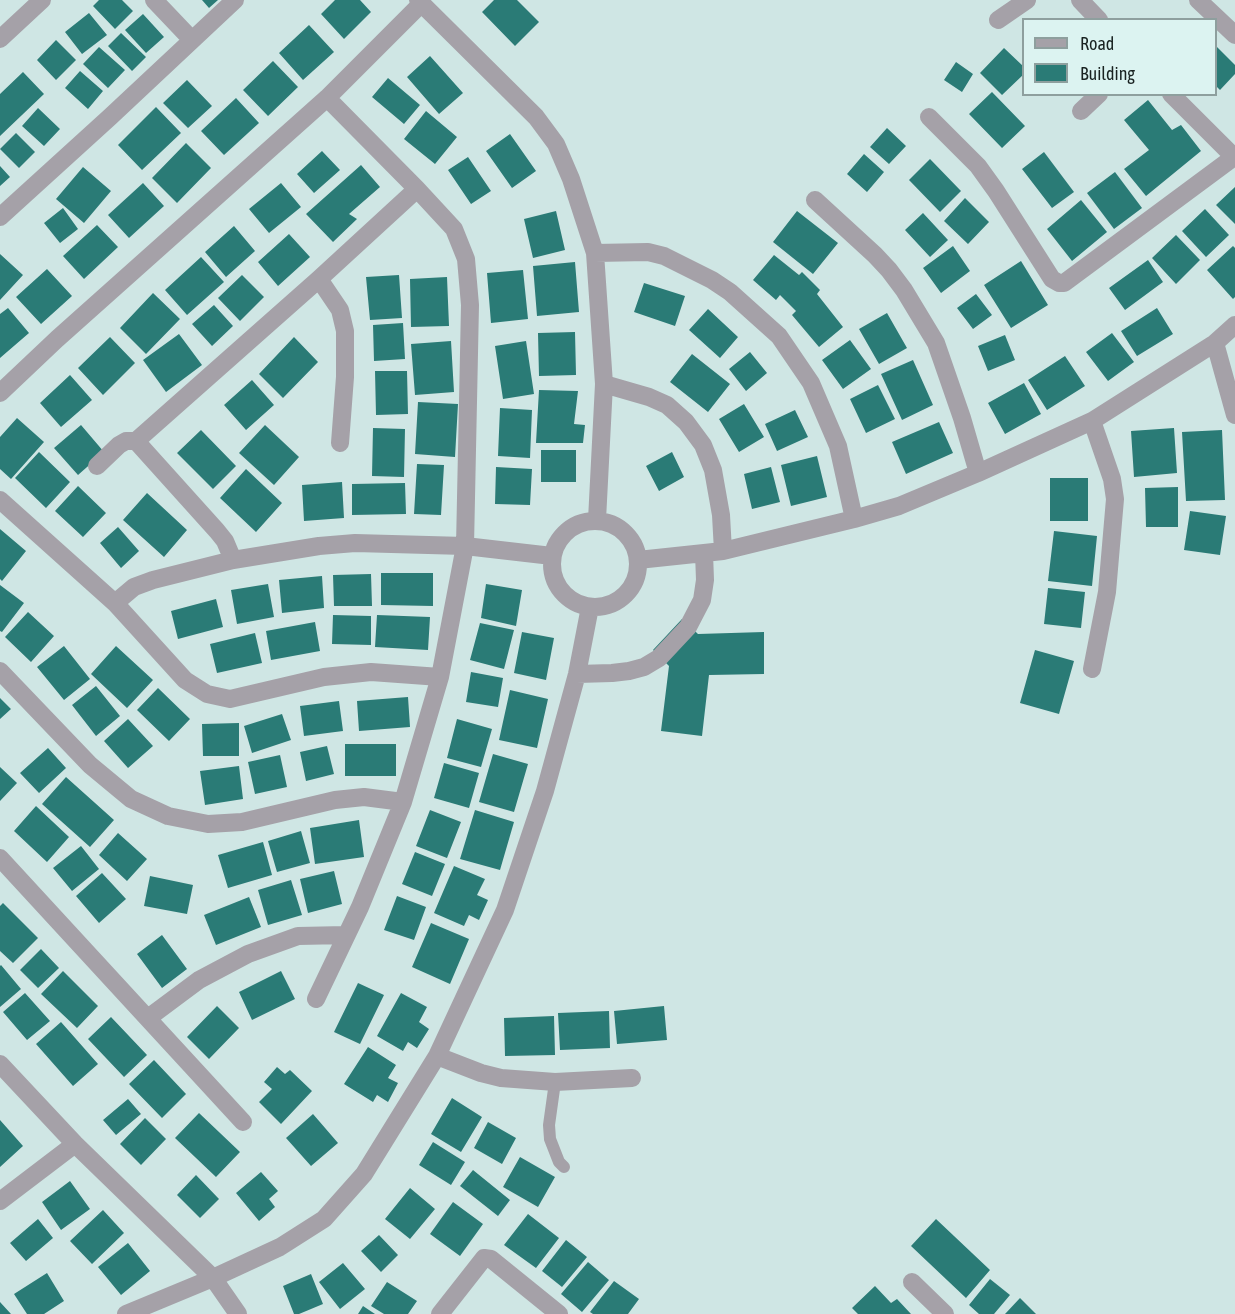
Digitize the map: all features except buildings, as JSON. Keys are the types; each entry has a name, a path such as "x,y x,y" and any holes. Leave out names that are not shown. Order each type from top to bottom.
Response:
{"street":[{"path":"0,39 42,0"},
{"path":"154,0 192,40"},
{"path":"0,217 235,0"},
{"path":"998,20 1028,0"},
{"path":"1080,0 1097,18"},
{"path":"1198,0 1235,35"},
{"path":"0,393 57,339 327,98 420,2 536,117 555,144 571,179 595,253 604,384 597,520"},
{"path":"1081,111 1097,96"},
{"path":"929,117 978,166 1052,279 1064,283 1234,157 1173,96"},
{"path":"316,999 360,907 403,802 440,677 465,546 470,305 466,259 454,229 327,98"},
{"path":"97,466 119,445 126,441 136,441 417,189"},
{"path":"815,200 890,270 936,343 978,472"},
{"path":"595,253 648,252 664,256 712,280 730,292 779,336 811,383 838,446 854,519"},
{"path":"319,279 340,310 345,331 345,377 340,443"},
{"path":"638,560 723,551 899,506 1092,421 1215,343 1235,325"},
{"path":"1215,343 1235,415"},
{"path":"604,384 649,397 667,405 686,422 703,446 713,470 721,515 723,551"},
{"path":"1092,421 1112,479 1115,499 1108,584 1092,669"},
{"path":"136,441 218,531 233,560"},
{"path":"0,500 115,603 185,680 207,694 230,699 324,677 371,672 440,677"},
{"path":"597,520 612,524 625,532 634,545 638,560 636,575 630,589 619,600 605,606 590,607 576,603 564,595 556,584 552,570 552,556 558,541 568,530 582,522 597,520"},
{"path":"115,603 135,587 153,580 233,560 319,546 343,544 465,546 552,556"},
{"path":"577,674 628,671 644,667 659,658 688,627 702,600 705,580 704,553"},
{"path":"126,1314 280,1247 324,1219 364,1174 437,1056 505,910 545,791 577,674 590,607"},
{"path":"0,671 90,765 130,799 168,816 208,824 242,822 335,800 364,798 403,802"},
{"path":"0,858 243,1122"},
{"path":"148,1018 199,980 248,954 298,936 346,935"},
{"path":"437,1056 501,1078 555,1082 632,1078"},
{"path":"0,1064 75,1144 213,1278 237,1314"},
{"path":"0,1201 75,1144"},
{"path":"440,1314 484,1258 492,1259 559,1314"},
{"path":"912,1282 945,1314"}],"lane":[{"path":"555,1082 549,1125 550,1139 559,1162 564,1167"}]}
